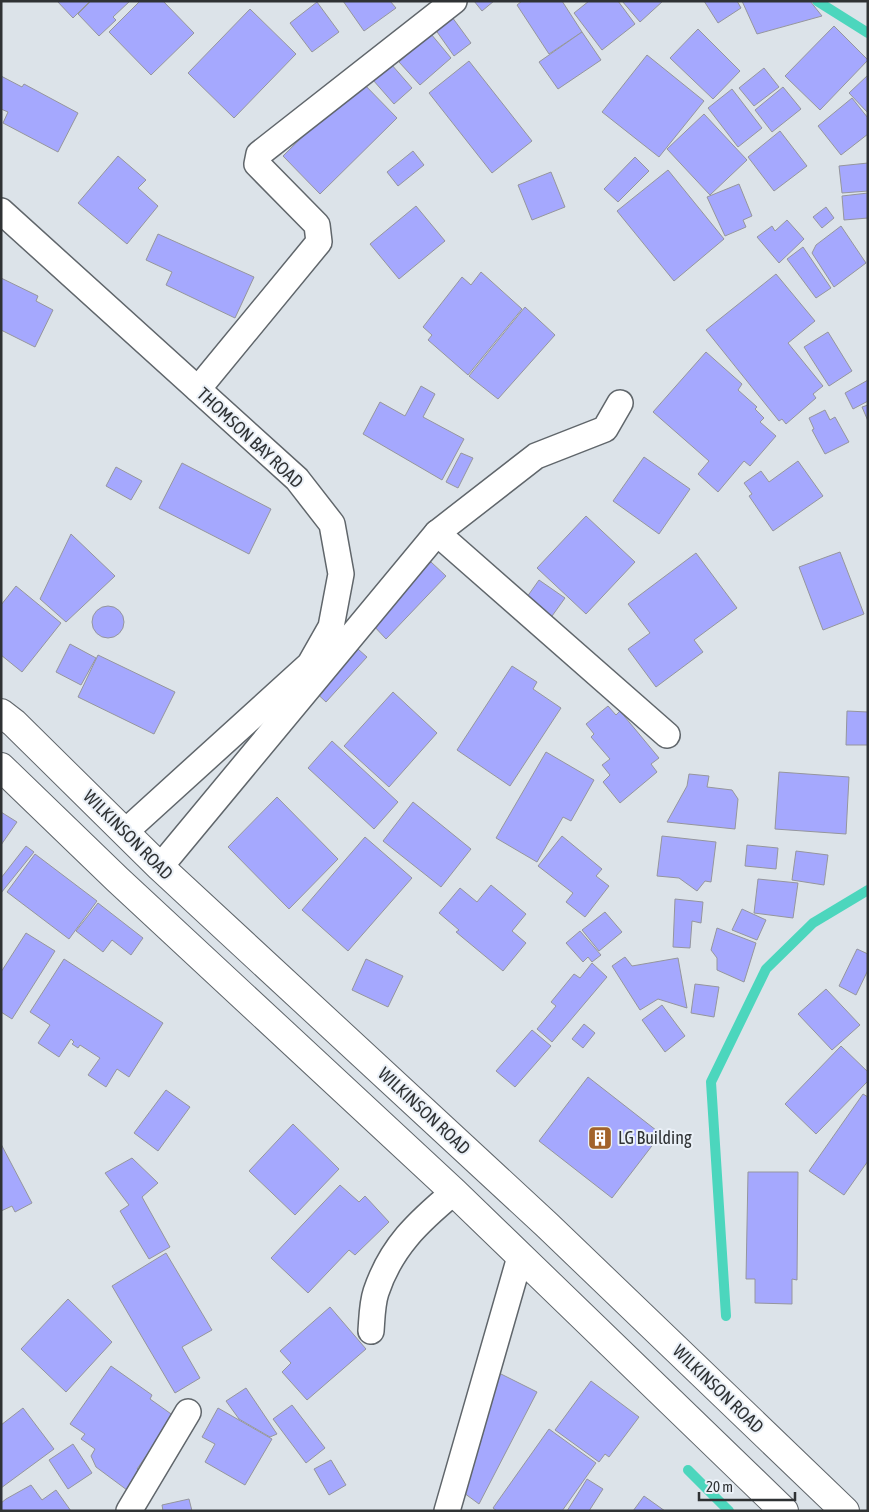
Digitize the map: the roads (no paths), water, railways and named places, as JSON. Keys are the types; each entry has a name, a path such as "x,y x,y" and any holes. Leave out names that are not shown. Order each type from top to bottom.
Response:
{"main road":[{"name":"WILKINSON ROAD","path":"1,713 160,867 547,1225 845,1511"},
{"path":"1,767 117,879 454,1192 784,1511"}],"street":[{"path":"198,390 319,242 317,225 257,164 259,154 454,1"},
{"name":"THOMSON BAY ROAD","path":"1,211 298,479 332,524 341,574 331,627 310,664 125,832"},
{"path":"160,867 437,533 536,456 605,429 620,403"},
{"path":"437,533 667,735"},
{"path":"371,1331 376,1293 392,1256 418,1222 454,1192"},
{"path":"447,1511 520,1257"},
{"path":"129,1511 188,1412"}],"waterway":[{"path":"817,1 868,33"},
{"path":"726,1316 711,1082 766,969 813,923 868,890"},
{"path":"688,1470 729,1511"}],"place":[{"name":"LG Building","path":"600,1138"}]}
